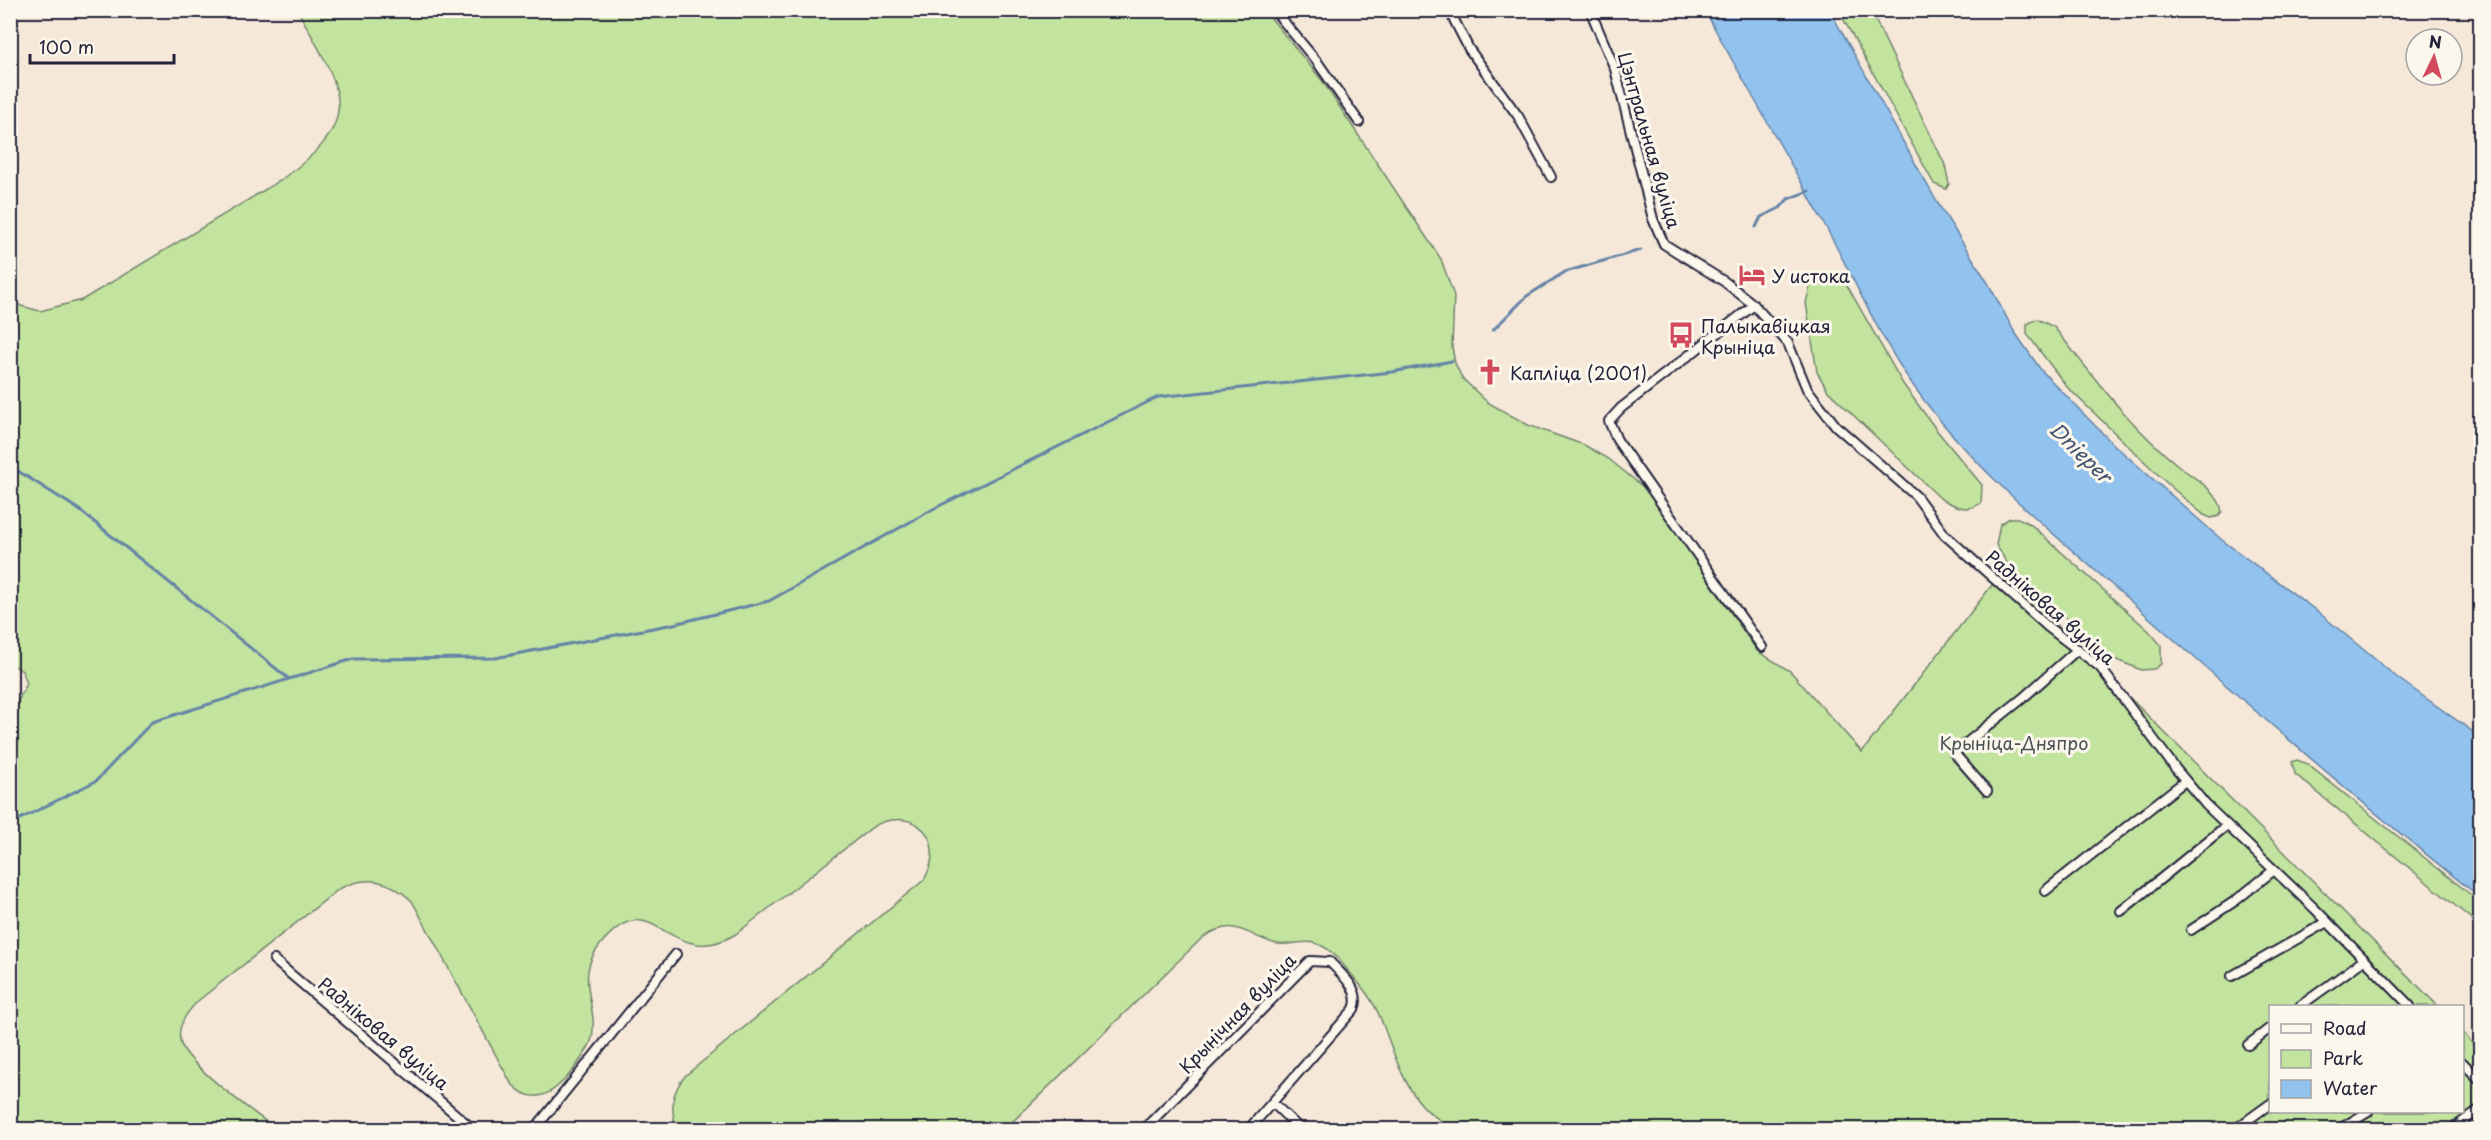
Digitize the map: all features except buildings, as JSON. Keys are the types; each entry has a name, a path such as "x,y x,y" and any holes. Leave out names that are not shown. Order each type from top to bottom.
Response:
{"street":[{"path":"1274,10 1318,63 1359,122"},
{"path":"1449,10 1469,49 1518,116 1551,177"},
{"name":"Цэнтральная вуліца","path":"1590,10 1616,69 1658,232 1664,244 1725,282 1754,305"},
{"path":"1754,305 1621,408 1610,421 1617,440 1762,647"},
{"name":"Радніковая вуліца","path":"1754,305 1788,343 1807,389 1836,426 1916,496 1945,535 2048,627 2110,677 2185,781 2226,826 2274,870 2409,1005"},
{"path":"1987,791 1954,753 2023,698 2078,649"},
{"path":"2045,891 2185,781"},
{"path":"2121,911 2226,826"},
{"path":"2191,930 2235,901 2274,870"},
{"path":"2232,976 2327,922"},
{"path":"534,1130 676,954"},
{"name":"Радніковая вуліца","path":"274,960 474,1130"},
{"path":"2301,1005 2364,960"},
{"name":"Крынічная вуліца","path":"1143,1130 1310,961 1330,962 1355,992 1357,1001 1354,1009 1248,1130"},
{"path":"2248,1045 2269,1029"},
{"path":"2464,1063 2481,1080"},
{"path":"1273,1103 1301,1130"},
{"path":"2241,1125 2269,1105"},
{"path":"2451,1130 2481,1109"},
{"path":"2338,1130 2366,1113"}],"green space":[{"name":"Крыніца-Дняпро","path":"298,11 1265,11 1321,79 1441,259 1454,296 1452,347 1455,363 1462,378 1487,402 1528,425 1584,445 1609,459 1648,491 1757,651 1790,671 1862,752 2003,571 2437,1005 2269,1005 2269,1113 2464,1113 2464,1033 2480,1053 2480,1129 1459,1128 1442,1121 1428,1111 1417,1098 1399,1067 1373,1003 1332,953 1316,943 1273,943 1245,931 1230,928 1212,932 1201,939 1005,1129 677,1129 673,1114 673,1100 677,1088 686,1075 924,880 930,865 932,851 930,839 914,823 902,820 874,826 736,934 722,941 697,944 682,940 638,920 627,922 615,930 600,945 588,969 587,980 593,1026 589,1046 567,1077 545,1094 528,1095 511,1083 412,901 387,884 369,881 349,884 339,889 199,1000 187,1013 182,1023 180,1041 194,1062 222,1088 276,1129 11,1129 10,717 27,683 22,671 10,663 10,298 21,306 40,311 82,300 276,183 305,161 324,142 335,123 338,105 335,86 327,64"},
{"path":"1839,11 1871,11 1945,165 1949,184 1946,189 1934,184"},
{"path":"1830,274 1841,278 1849,289 1903,384 1938,432 1982,485 1981,503 1966,508 1955,506 1940,498 1828,391 1817,372 1806,303 1810,286 1818,276"},
{"path":"2037,319 2054,327 2113,401 2145,436 2212,492 2220,505 2222,512 2219,516 2211,518 2204,515 2171,487 2067,387 2027,334 2027,324"},
{"path":"2010,518 2018,518 2030,524 2149,631 2161,645 2161,664 2154,669 2141,670 2112,658 2010,568 1996,545 2000,524"},
{"path":"2297,760 2307,764 2480,902 2480,926 2295,774 2292,762"}],"water":[{"name":"Dnieper","path":"1705,11 1830,11 1937,202 1988,283 2014,331 2041,370 2112,443 2222,540 2318,612 2399,679 2480,737 2480,897 2349,791 2221,681 2020,504 1964,448 1915,388 1889,348 1822,220"}],"waterway":[{"path":"1756,227 1761,217 1780,208 1788,199 1809,191"},
{"path":"1493,330 1527,296 1565,272 1641,250"},
{"path":"10,824 96,781 152,722 353,659 495,658 674,624 769,601 935,508 1158,397 1392,372 1452,361"},
{"path":"10,466 78,509 289,679"}],"place":[{"name":"У истока","path":"1752,275"},
{"name":"Палыкавіцкая Крыніца","path":"1681,335"},
{"name":"Капліца (2001)","path":"1490,372"}]}
